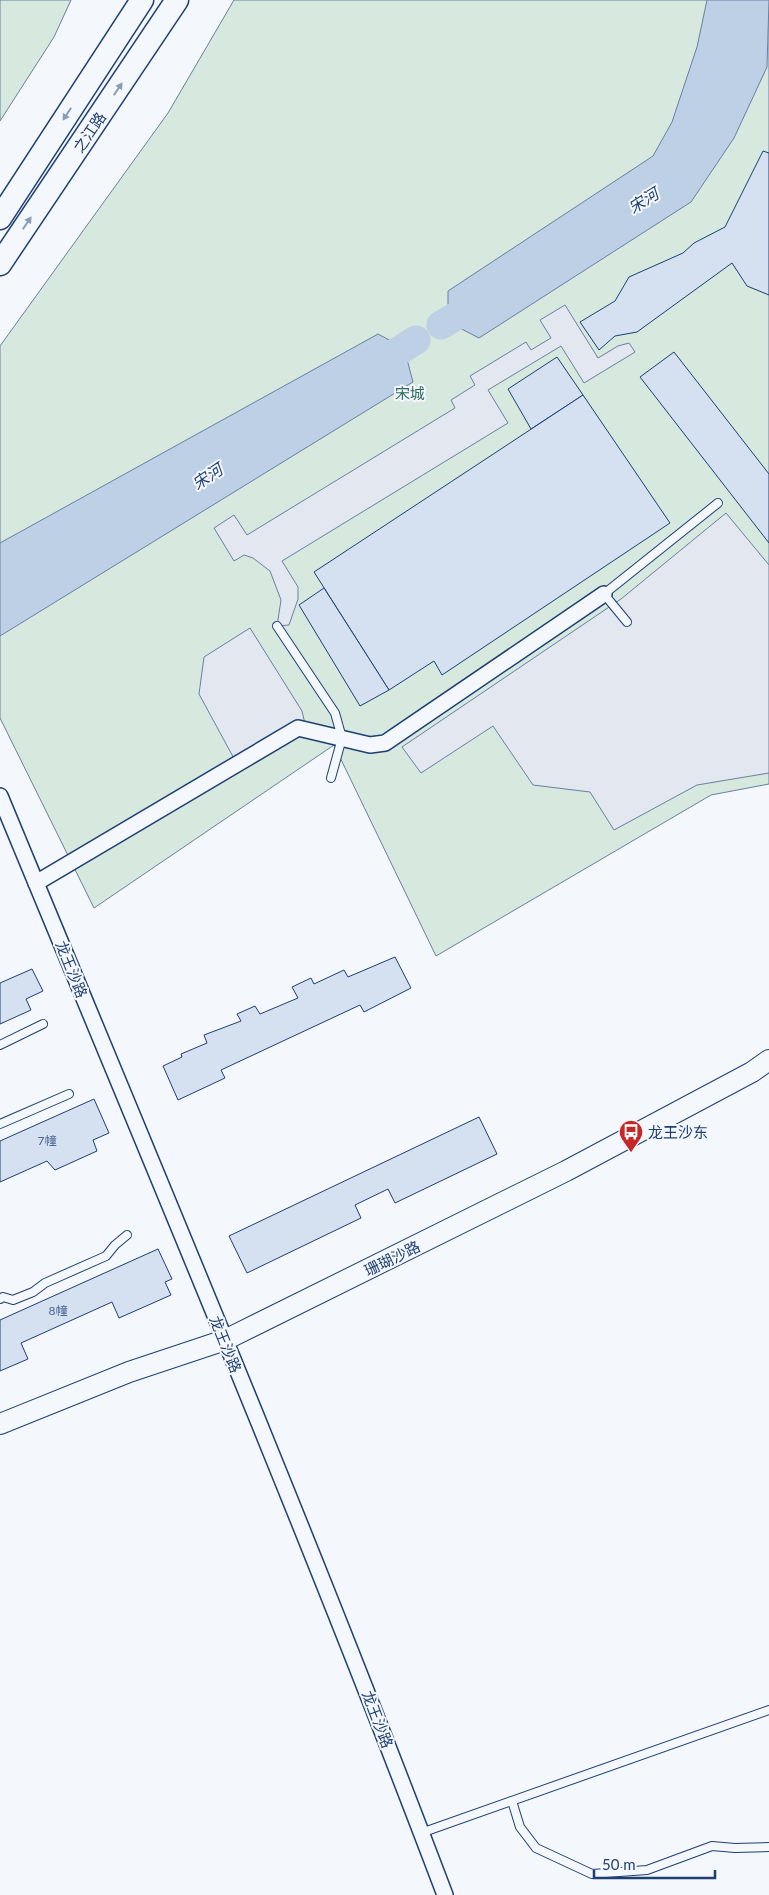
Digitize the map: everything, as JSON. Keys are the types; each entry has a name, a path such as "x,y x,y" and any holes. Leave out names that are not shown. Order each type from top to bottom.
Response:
{"main road":[{"name":"之江路","path":"0,218 142,0"},
{"name":"之江路","path":"0,264 177,0"}],"street":[{"path":"36,883 298,728 370,745 385,743 604,594"},
{"name":"龙王沙路","path":"0,796 225,1340 372,1702 445,1895"},
{"name":"珊瑚沙路","path":"0,1424 129,1372 225,1340 566,1171 752,1072 769,1060"}],"lane":[{"path":"627,622 604,594 718,503"},
{"path":"277,626 335,713 342,738 331,778"},
{"path":"0,1045 44,1024"},
{"path":"0,1124 69,1094"},
{"path":"0,1299 3,1297 13,1300 33,1292 45,1283 106,1256 127,1235"},
{"path":"421,1832 769,1710"},
{"path":"512,1801 520,1827 536,1848 592,1874 646,1870 712,1846 735,1848 769,1847"}],"green space":[{"path":"0,0 71,0 54,37 0,121"},
{"name":"宋城","path":"234,0 769,0 769,784 711,795 436,956 334,745 94,908 0,718 0,346 168,113"}],"shaded area":[{"path":"565,305 598,358 618,346 629,343 635,352 584,383 561,346 488,390 508,423 282,561 298,587 298,599 289,625 277,626 281,600 270,571 253,558 244,555 234,561 214,528 234,515 247,535 455,408 451,400 475,385 470,376 526,342 531,350 551,338 540,320"},
{"path":"726,513 769,565 769,773 697,785 614,830 590,792 533,785 493,726 421,773 402,747 621,599"},
{"path":"250,628 302,711 305,724 237,764 199,694 204,657"}],"water":[{"path":"707,0 769,0 767,67 734,138 691,202 479,338 448,322 448,291 653,156 672,122 697,47"},
{"path":"378,334 404,348 413,382 0,636 0,543"}],"building":[{"path":"763,151 769,153 769,295 747,286 732,263 637,332 615,336 599,350 580,322 615,301 629,277 683,253 694,243 725,227"},
{"path":"674,352 769,474 769,543 640,377"},
{"path":"557,357 583,395 531,429 508,389"},
{"path":"583,395 670,523 442,675 434,661 389,690 314,572"},
{"path":"324,588 389,690 360,706 299,605"},
{"path":"395,957 411,988 364,1012 360,1005 221,1070 225,1078 178,1100 163,1066 182,1057 181,1054 207,1043 204,1035 241,1021 237,1014 255,1006 260,1014 298,998 292,987 311,978 314,984 344,970 348,977"},
{"path":"32,969 43,991 26,999 31,1010 0,1024 0,983"},
{"path":"94,1099 109,1133 93,1140 97,1151 55,1170 47,1161 0,1182 0,1141"},
{"path":"479,1117 497,1154 395,1203 388,1189 355,1205 361,1218 247,1273 229,1236"},
{"path":"158,1249 172,1279 165,1282 171,1295 119,1318 112,1302 21,1343 28,1359 0,1371 0,1320"}],"waterway":[{"name":"宋河","path":"441,325 480,302"},
{"name":"宋河","path":"370,369 416,340"}],"place":[{"name":"龙王沙东","path":"631,1153"}]}
